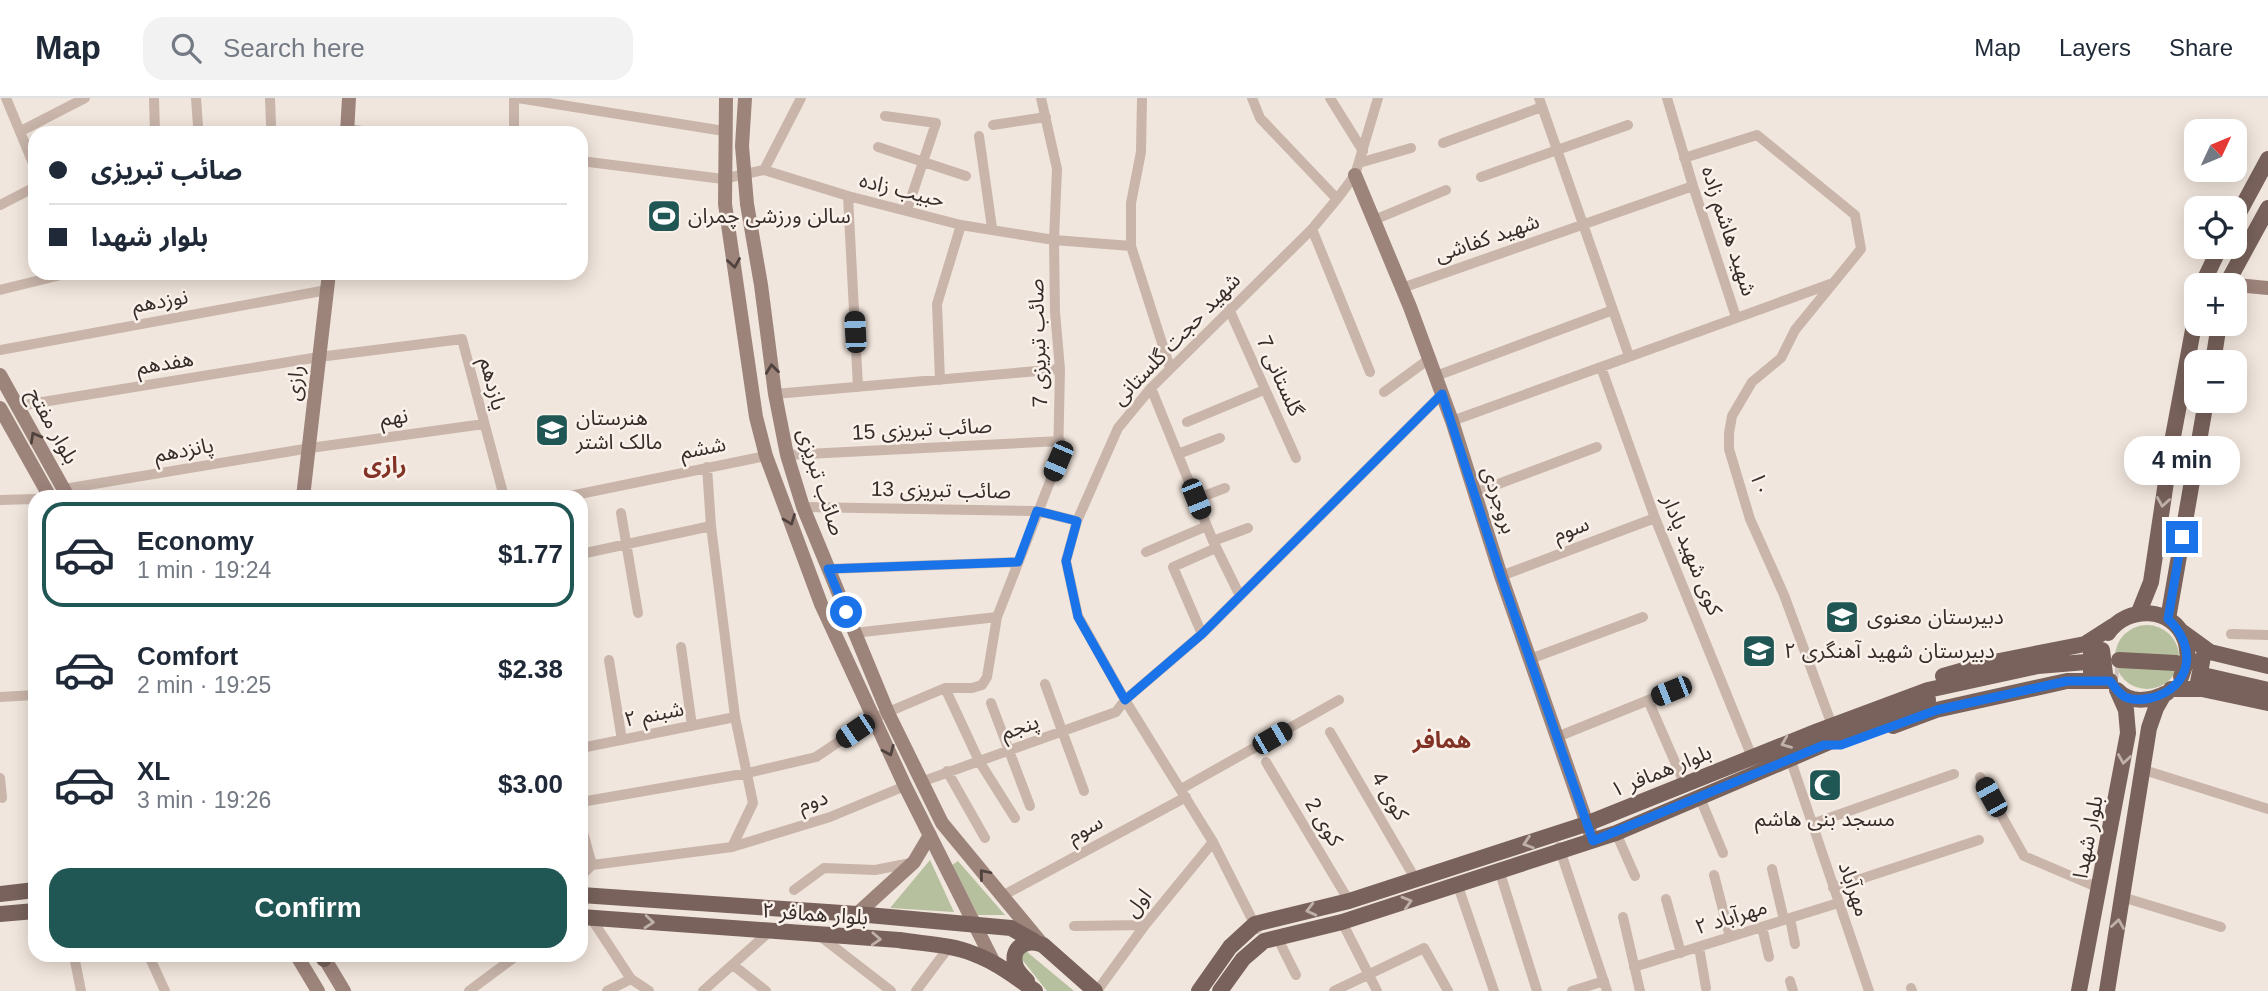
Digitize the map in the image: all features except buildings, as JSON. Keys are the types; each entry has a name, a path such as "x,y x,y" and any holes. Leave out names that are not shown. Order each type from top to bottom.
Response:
{"main road":[{"path":"2247,196 2268,159"},
{"path":"2252,186 2268,194"},
{"path":"2232,273 2268,208"},
{"path":"2139,612 2151,582 2172,442 2192,336"},
{"path":"2189,673 2173,624 2204,413"},
{"path":"2100,667 2105,638 2113,626 2125,617 2139,612 2154,613 2173,624 2185,641 2189,673"},
{"path":"1821,738 1829,717 1926,680 1989,663 2100,667 2133,700 2143,700 2189,673 2268,666"},
{"name":"بلوار همافر ۱","path":"1199,991 1230,947 1255,924 1349,901 1553,835 1752,757 1821,738 1931,699 1992,683 2100,667 2268,680"},
{"name":"بلوار شهدا","path":"2079,991 2128,733 2126,710 2100,667"},
{"path":"2189,673 2268,703"},
{"name":"بلوار همافر ۱","path":"2189,673 2268,690"},
{"name":"بلوار شهدا","path":"2107,991 2149,728 2156,708 2189,673"},
{"name":"بلوار همافر ۱","path":"1220,991 1243,958 1270,939 1342,922 1616,834 1790,758 1821,738"},
{"path":"0,894 28,891"},
{"name":"بلوار همافر ۲","path":"588,895 858,914 1011,928 1039,943 1096,991"},
{"path":"0,914 28,912"},
{"name":"بلوار همافر ۲","path":"588,918 899,940 949,947 973,953 1035,991"},
{"path":"1035,991 1017,969 1015,960 1017,951 1023,944 1039,943"}],"street":[{"path":"6,98 28,150"},
{"path":"31,126 85,98"},
{"path":"154,98 155,126"},
{"path":"196,98 198,126"},
{"path":"270,98 271,124"},
{"path":"347,126 349,98"},
{"path":"514,126 516,98 727,122 734,125 743,119"},
{"name":"صائب تبریزی","path":"726,98 723,179 725,204 757,417 766,456 821,604 881,716 942,823 1039,943"},
{"name":"صائب تبریزی","path":"745,98 744,173 747,204 775,394 787,455 803,506 855,633 905,786 995,965"},
{"path":"764,170 801,98"},
{"name":"صائب تبریزی 7","path":"588,801 748,774 816,757 881,716 946,688 972,688 982,685 987,677 998,617 1058,461 1060,369 1055,312 1054,240 1058,169 1041,98"},
{"path":"1142,98 1141,152 1131,203 1131,246 1170,368"},
{"path":"1252,98 1260,118 1337,199"},
{"path":"1330,98 1363,151"},
{"name":"شهید حجت گلستانی","path":"1296,975 1270,939 1255,924 1213,842 1125,700 1078,617 1066,561 1077,521 1118,428 1170,368 1312,229 1337,199 1357,169 1378,98"},
{"name":"شهید هاشم زاده","path":"1667,98 1736,317"},
{"path":"1443,143 1540,102 1629,356"},
{"path":"885,116 936,123 907,209"},
{"path":"993,125 1046,117"},
{"path":"1481,177 1628,125"},
{"path":"21,131 28,127"},
{"name":"شهید هاشم زاده","path":"1684,158 1757,135 1855,215 1861,249 1833,283"},
{"path":"979,136 992,228"},
{"path":"878,146 966,176"},
{"path":"1357,169 1411,148"},
{"path":"588,162 723,179"},
{"name":"بروجردی","path":"1357,169 1452,421 1501,576 1593,841"},
{"name":"حبیب زاده","path":"723,179 764,170 848,196 961,225 1054,240 1131,246"},
{"name":"شهید کفاشی","path":"1402,288 1693,186"},
{"path":"1374,220 1446,190"},
{"path":"0,205 28,191"},
{"path":"848,196 858,387"},
{"path":"725,204 730,198 738,197 747,204"},
{"path":"940,380 937,304 961,225"},
{"path":"1312,229 1370,372"},
{"path":"0,290 41,280"},
{"name":"رازی","path":"304,490 328,280"},
{"path":"1452,421 1833,283"},
{"name":"۱۰","path":"1829,717 1784,595 1750,519 1729,449 1729,433 1732,416 1752,382 1782,358 1795,330 1833,283"},
{"path":"2247,286 2268,288"},
{"name":"نوزدهم","path":"0,350 327,290"},
{"name":"گلستانی 7","path":"1229,309 1296,458"},
{"path":"1436,376 1613,310"},
{"name":"یازدهم","path":"319,358 462,339 502,490"},
{"name":"هفدهم","path":"18,406 319,358"},
{"path":"1384,392 1429,359"},
{"name":"کوی شهید پادار","path":"1601,366 1655,518 1752,757"},
{"path":"775,394 1060,369"},
{"name":"بلوار مفتح","path":"0,375 64,490"},
{"path":"1151,388 1215,544 1240,597"},
{"path":"1187,422 1264,390"},
{"name":"پنجم","path":"921,782 1116,712 1125,700 1202,634 1240,597 1442,394"},
{"name":"بلوار مفتح","path":"0,409 46,490"},
{"name":"نهم","path":"310,448 484,424"},
{"path":"1178,454 1220,438"},
{"name":"صائب تبریزی 15","path":"787,455 1060,441"},
{"path":"1474,493 1597,447"},
{"name":"پانزدهم","path":"82,490 310,448"},
{"name":"ششم","path":"588,492 766,456"},
{"path":"707,467 711,526 735,717 753,803 732,847"},
{"path":"1196,499 1225,488"},
{"path":"0,500 28,499"},
{"name":"صائب تبریزی 13","path":"803,506 1037,511"},
{"path":"1037,511 1077,521"},
{"path":"621,513 638,613"},
{"name":"سوم","path":"1501,576 1655,518"},
{"path":"588,553 711,526"},
{"path":"1146,551 1208,526"},
{"path":"1202,634 1173,567 1248,528"},
{"path":"828,569 1018,562"},
{"path":"855,633 998,617"},
{"path":"1530,659 1643,617"},
{"path":"2231,634 2268,635"},
{"path":"681,647 692,726"},
{"path":"609,660 622,740"},
{"path":"1045,684 1084,791"},
{"path":"946,688 979,761 1015,818"},
{"path":"1557,737 1671,691"},
{"path":"0,697 28,695"},
{"name":"سوم","path":"1002,896 1339,700"},
{"path":"1648,701 1685,785"},
{"path":"991,703 1030,806"},
{"name":"شبنم ۲","path":"588,747 735,717"},
{"name":"کوی 4","path":"1330,732 1416,880"},
{"name":"مهرآباد","path":"1790,758 1870,991"},
{"name":"کوی 2","path":"1266,762 1349,901"},
{"path":"2144,770 2268,809"},
{"path":"947,771 985,838"},
{"path":"1812,824 1954,774"},
{"path":"1980,777 2024,856 2099,888"},
{"path":"0,778 2,798"},
{"name":"دوم","path":"592,865 732,847 830,817 905,786"},
{"path":"1700,799 1723,853"},
{"path":"858,914 914,862 932,838 944,843 951,834"},
{"path":"1616,834 1635,876"},
{"path":"1553,835 1606,986 1572,991"},
{"path":"1833,888 1979,839"},
{"name":"اول","path":"1096,991 1144,925 1213,842"},
{"path":"588,850 592,865 588,869"},
{"path":"794,890 824,868 875,870 914,862"},
{"path":"1772,869 1795,944"},
{"path":"1500,873 1537,991"},
{"path":"1714,875 1730,937"},
{"path":"1458,886 1494,991"},
{"path":"2122,897 2221,927"},
{"path":"1666,899 1681,953"},
{"name":"مهرآباد ۲","path":"1634,967 1838,903"},
{"path":"1623,917 1640,991"},
{"path":"588,921 631,979 649,991"},
{"path":"1342,922 1377,991"},
{"path":"1073,926 1144,925"},
{"path":"1762,927 1769,957"},
{"path":"703,991 769,932"},
{"path":"820,936 891,991"},
{"path":"916,991 949,947"},
{"path":"1699,947 1706,988"},
{"path":"1334,991 1424,948 1448,991"},
{"path":"75,962 81,991"},
{"path":"152,962 165,991"},
{"path":"301,962 318,991"},
{"path":"327,962 344,991"},
{"path":"469,991 508,962"},
{"path":"733,965 766,991"},
{"path":"607,991 631,979"}],"green space":[{"path":"2147,625 2165,631 2173,639 2179,657 2173,675 2165,683 2147,689 2129,683 2121,675 2115,657 2121,639 2129,631"},
{"path":"930,860 954,912 890,908"},
{"path":"958,861 1005,915 978,915 952,865"},
{"path":"1026,951 1074,991 1047,991 1020,957"}],"tunnel":[{"path":"2091,668 2119,670"}],"place":[{"name":"سالن ورزشی چمران","path":"664,216"},
{"name":"هنرستان مالک اشتر","path":"552,430"},
{"name":"دبیرستان معنوی","path":"1842,617"},
{"name":"دبیرستان شهید آهنگری ۲","path":"1759,651"},
{"name":"مسجد بنی هاشم","path":"1825,785"}],"district":[{"name":"رازی","path":"385,465"},
{"name":"همافر","path":"1442,740"}],"route":[{"path":"846,612 828,569 1018,562 1037,511 1077,521 1066,561 1078,617 1125,700 1202,634 1442,394 1501,576 1593,841 1616,834 1824,745 1841,745 1937,710 2085,679 2110,681 2119,692 2133,700 2164,694 2181,677 2188,657 2179,629 2168,619 2182,537"}]}
